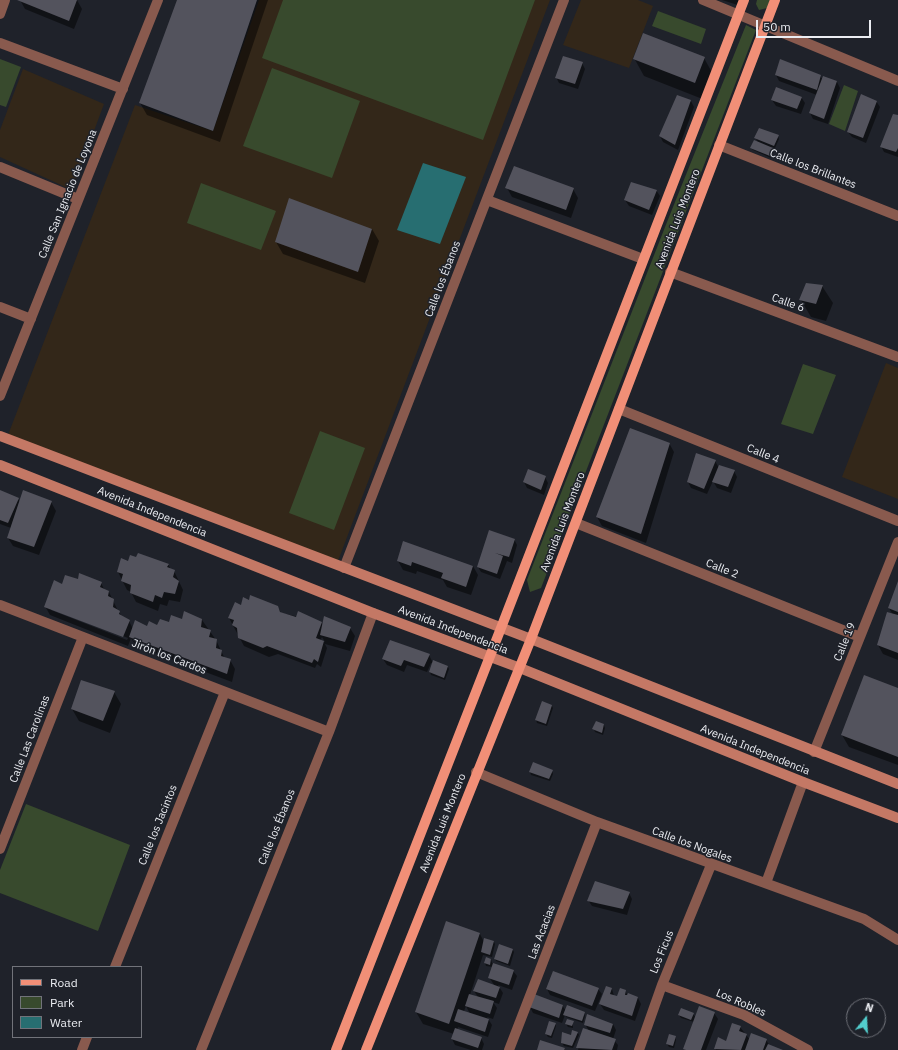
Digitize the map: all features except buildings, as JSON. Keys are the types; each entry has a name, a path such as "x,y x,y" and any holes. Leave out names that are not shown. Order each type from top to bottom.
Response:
{"main road":[{"name":"Avenida Luis Montero","path":"336,1050 502,628 643,258 744,0"},
{"name":"Avenida Luis Montero","path":"366,1050 476,772 520,668 775,0"},
{"name":"Avenida Independencia","path":"0,436 531,639 898,784"},
{"name":"Avenida Independencia","path":"0,465 373,613 490,656 803,782 898,818"}],"street":[{"path":"0,14 5,0"},
{"name":"Calle San Ignacio de Loyona","path":"0,396 158,0"},
{"name":"Calle los Ébanos","path":"344,568 564,0"},
{"path":"702,0 898,81"},
{"path":"0,43 122,89"},
{"name":"Calle los Brillantes","path":"719,146 898,216"},
{"path":"0,167 78,199"},
{"path":"486,200 643,258"},
{"name":"Calle 6","path":"670,272 898,357"},
{"path":"0,307 31,319"},
{"name":"Calle 4","path":"619,409 898,521"},
{"name":"Calle 2","path":"576,523 860,637"},
{"name":"Calle 19","path":"814,752 898,542"},
{"name":"Jirón los Cardos","path":"0,605 329,732"},
{"name":"Calle los Ébanos","path":"201,1050 329,732 373,613"},
{"name":"Calle Las Carolinas","path":"0,849 83,637"},
{"name":"Calle los Jacintos","path":"115,966 225,692"},
{"name":"Calle los Nogales","path":"476,772 597,822 711,865 766,883 864,919 898,940"},
{"path":"766,883 803,782"},
{"name":"Las Acacias","path":"508,1050 597,822"},
{"name":"Los Ficus","path":"639,1050 662,985 711,865"},
{"name":"Los Robles","path":"662,985 744,1015 808,1050"},
{"path":"82,1050 87,1038"}],"shaded area":[{"path":"259,0 550,0 338,561 8,435 135,105 213,131"},
{"path":"581,0 638,0 653,6 629,68 563,45"},
{"path":"23,69 104,104 72,190 0,157 0,130"},
{"path":"886,363 898,368 898,499 842,477"}],"green space":[{"path":"283,0 535,0 483,140 262,58"},
{"path":"757,0 770,0 767,8 759,10 756,4"},
{"path":"658,11 706,29 701,44 652,26"},
{"path":"746,25 756,30 541,588 530,592 527,580"},
{"path":"0,59 21,67 6,107 0,105"},
{"path":"272,68 360,101 332,178 243,146"},
{"path":"844,85 858,91 845,131 829,124"},
{"path":"201,183 276,211 261,250 187,223"},
{"path":"803,364 836,375 813,434 781,424"},
{"path":"320,431 365,448 334,530 289,513"},
{"path":"26,804 130,845 98,931 0,893 0,870"}],"water":[{"path":"423,163 466,177 440,244 397,230"}]}
